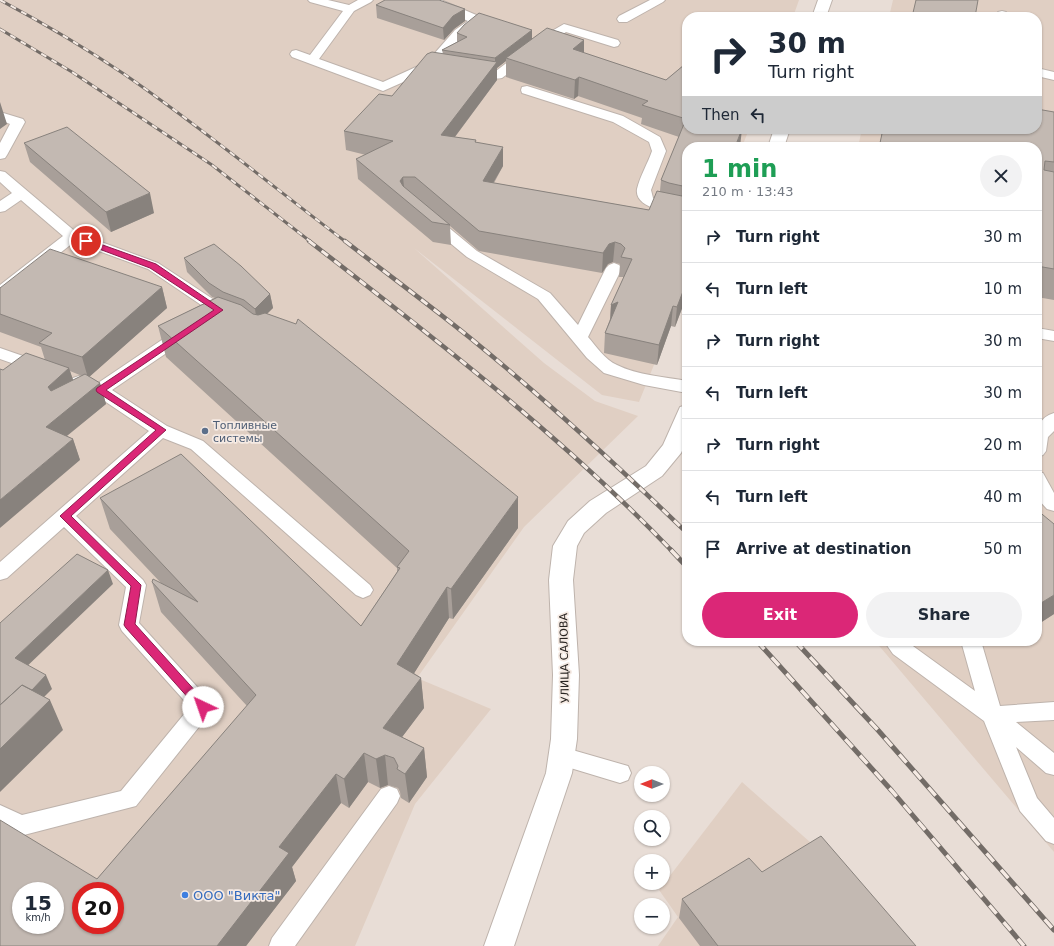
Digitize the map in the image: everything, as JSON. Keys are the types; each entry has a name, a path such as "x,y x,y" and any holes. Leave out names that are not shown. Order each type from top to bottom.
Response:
{"street":[{"path":"821,12 825,0"},
{"name":"УЛИЦА САЛОВА","path":"499,946 559,773 562,756 566,675 561,580 565,546 576,526 598,507 654,471 673,448 682,425"}],"lane":[{"path":"314,0 350,9"},
{"path":"312,60 350,9 367,0"},
{"path":"296,54 383,87 431,65 459,33 477,20 435,2 435,0"},
{"path":"623,19 659,0"},
{"path":"461,69 498,74 564,28 614,43"},
{"path":"431,65 446,67"},
{"path":"1042,73 1054,76"},
{"path":"527,90 618,119 655,140 659,151 644,190 647,200 663,207 682,211"},
{"path":"0,116 18,122 0,155"},
{"path":"0,175 72,236 153,266 208,317"},
{"path":"0,208 21,193"},
{"path":"421,210 472,254 544,296 593,354 610,369 644,379 682,386"},
{"path":"0,293 72,236"},
{"path":"580,337 614,268"},
{"path":"100,390 208,317 240,319"},
{"path":"1042,334 1054,336"},
{"path":"0,353 100,390 162,430 198,445 363,590"},
{"path":"1042,434 1054,419"},
{"path":"0,573 162,430"},
{"path":"1042,489 1044,494 1054,504"},
{"path":"0,815 20,826 128,799 203,707 129,625 136,585 65,516"},
{"path":"898,646 992,715 1054,766"},
{"path":"973,646 992,715 1028,804 1054,834"},
{"path":"992,715 1054,711"},
{"path":"562,756 620,773"},
{"path":"281,946 389,796"}],"shaded area":[{"path":"0,0 799,0 795,12 682,12 682,134 747,134 744,142 682,142 682,295 639,402 602,395 414,248 544,363 595,401 638,416 524,527 417,678 491,709 415,804 355,946 0,946"},
{"path":"893,0 1054,0 1054,852 879,646 1042,646 1042,142 859,142 861,134 1042,134 1042,12 890,12"},
{"path":"742,782 819,850 899,946 658,946 666,934 670,934 670,929 678,917 670,906 670,898 665,898 659,890 670,890 670,876"}],"building":[{"path":"385,0 439,0 465,9 453,16 443,28 376,5"},
{"path":"916,0 978,0 976,12 913,12"},
{"path":"479,13 532,30 495,58 442,50 467,37 457,33 464,25"},
{"path":"547,28 584,40 573,49 666,80 682,67 682,118 642,105 648,101 579,77 575,80 506,58"},
{"path":"432,52 497,62 441,135 476,140 475,142 503,147 483,181 649,210 657,191 682,196 682,294 677,307 673,306 659,345 605,333 618,302 611,305 632,259 621,257 625,248 621,244 615,242 609,244 603,253 479,231 415,177 403,177 400,181 403,186 450,225 432,222 356,159 393,141 344,131 379,94 392,96 427,54"},
{"path":"1042,110 1054,112 1054,162 1045,161 1044,170 1054,172 1054,269 1042,267 1042,142 880,142 882,134 1042,134"},
{"path":"67,127 150,193 106,212 24,143"},
{"path":"682,129 682,134 740,134 737,142 682,142 682,186 661,180"},
{"path":"214,244 241,266 270,294 255,309 244,300 223,292 209,283 184,258"},
{"path":"50,249 162,287 82,357 39,343 52,333 0,314 0,288"},
{"path":"218,297 241,305 253,314 258,315 265,313 296,324 298,319 518,497 451,589 447,587 397,664 421,678 383,728 424,748 405,774 397,769 398,766 394,758 385,755 376,759 364,753 344,779 336,774 279,847 289,853 217,946 0,946 0,820 97,879 256,695 152,582 153,579 198,602 100,498 181,454 361,626 400,568 397,567 409,551 158,326"},
{"path":"26,353 69,368 48,387 51,391 85,374 100,383 46,427 73,439 0,500 0,369 3,370"},
{"path":"1042,514 1054,524 1054,595 1042,602"},
{"path":"77,554 108,570 15,658 46,675 32,690 22,685 0,705 0,623"},
{"path":"22,685 50,700 0,749 0,705"},
{"path":"821,836 916,946 718,946 682,899 749,858 762,872"}],"railway":[{"path":"0,0 94,54 153,94 346,242"},
{"path":"0,29 72,72 212,165 311,242"},
{"path":"309,241 450,352 542,428 587,468 671,550"},
{"path":"345,241 497,360 607,457 682,528"},
{"path":"671,550 682,562"},
{"path":"762,646 892,791 1024,946"},
{"path":"800,646 877,729 1054,930"}],"place":[{"name":"Топливные системы","path":"205,431"},
{"name":"ООО \"Викта\"","path":"185,895"}],"route":[{"path":"86,241 153,266 219,310 100,390 162,430 65,516 136,585 129,625 203,707"}]}
